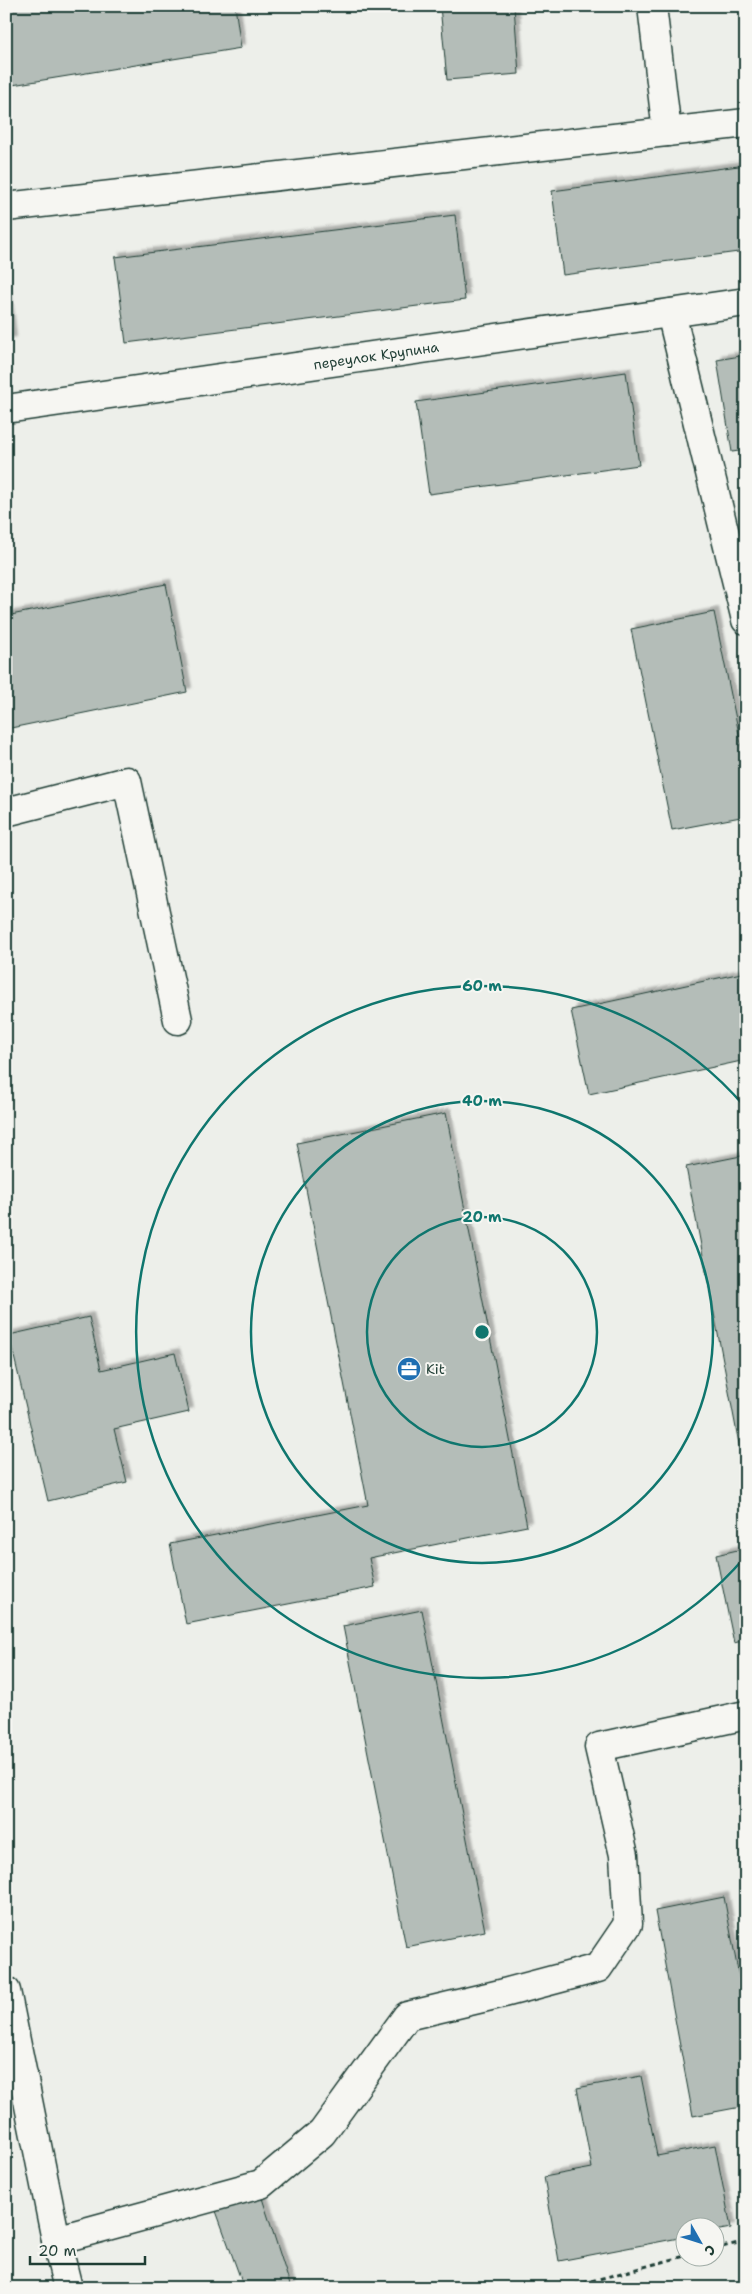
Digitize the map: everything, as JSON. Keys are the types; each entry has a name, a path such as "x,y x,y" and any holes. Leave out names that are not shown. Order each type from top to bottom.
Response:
{"street":[{"path":"652,6 667,132"},
{"path":"6,207 746,123"},
{"name":"переулок Крупина","path":"6,409 746,302"},
{"path":"671,313 746,620"},
{"path":"6,812 127,781 178,1020"},
{"path":"56,2240 261,2184 322,2133 407,2016 598,1968 628,1924 624,1855 599,1747 746,1715"},
{"path":"6,1991 56,2240 68,2288"}],"path":[{"path":"724,2246 746,2241"},
{"path":"564,2288 674,2259"}],"building":[{"path":"6,6 235,6 241,48 6,86"},
{"path":"440,6 514,6 519,74 447,80"},
{"path":"746,165 746,251 563,275 552,191"},
{"path":"455,215 465,300 126,343 115,257"},
{"path":"6,289 12,341 6,342"},
{"path":"746,355 746,450 732,452 717,360"},
{"path":"626,372 639,465 429,494 416,402"},
{"path":"166,584 187,692 6,729 6,616"},
{"path":"714,612 746,768 746,816 672,830 631,629"},
{"path":"746,972 746,1060 589,1094 571,1010"},
{"path":"446,1113 527,1526 369,1558 375,1587 186,1624 170,1544 368,1505 297,1143"},
{"path":"746,1155 746,1470 744,1470 686,1167"},
{"path":"89,1317 101,1370 175,1353 189,1412 114,1429 127,1482 48,1501 9,1335"},
{"path":"746,1548 746,1640 734,1643 716,1555"},
{"path":"422,1610 485,1931 406,1947 343,1626"},
{"path":"724,1897 746,2014 746,2106 693,2116 655,1911"},
{"path":"641,2076 657,2156 715,2145 731,2228 724,2229 724,2216 674,2216 674,2239 559,2261 544,2177 592,2168 577,2088"},
{"path":"262,2198 291,2288 244,2288 216,2211"}],"place":[{"name":"Kit","path":"409,1369"}]}
